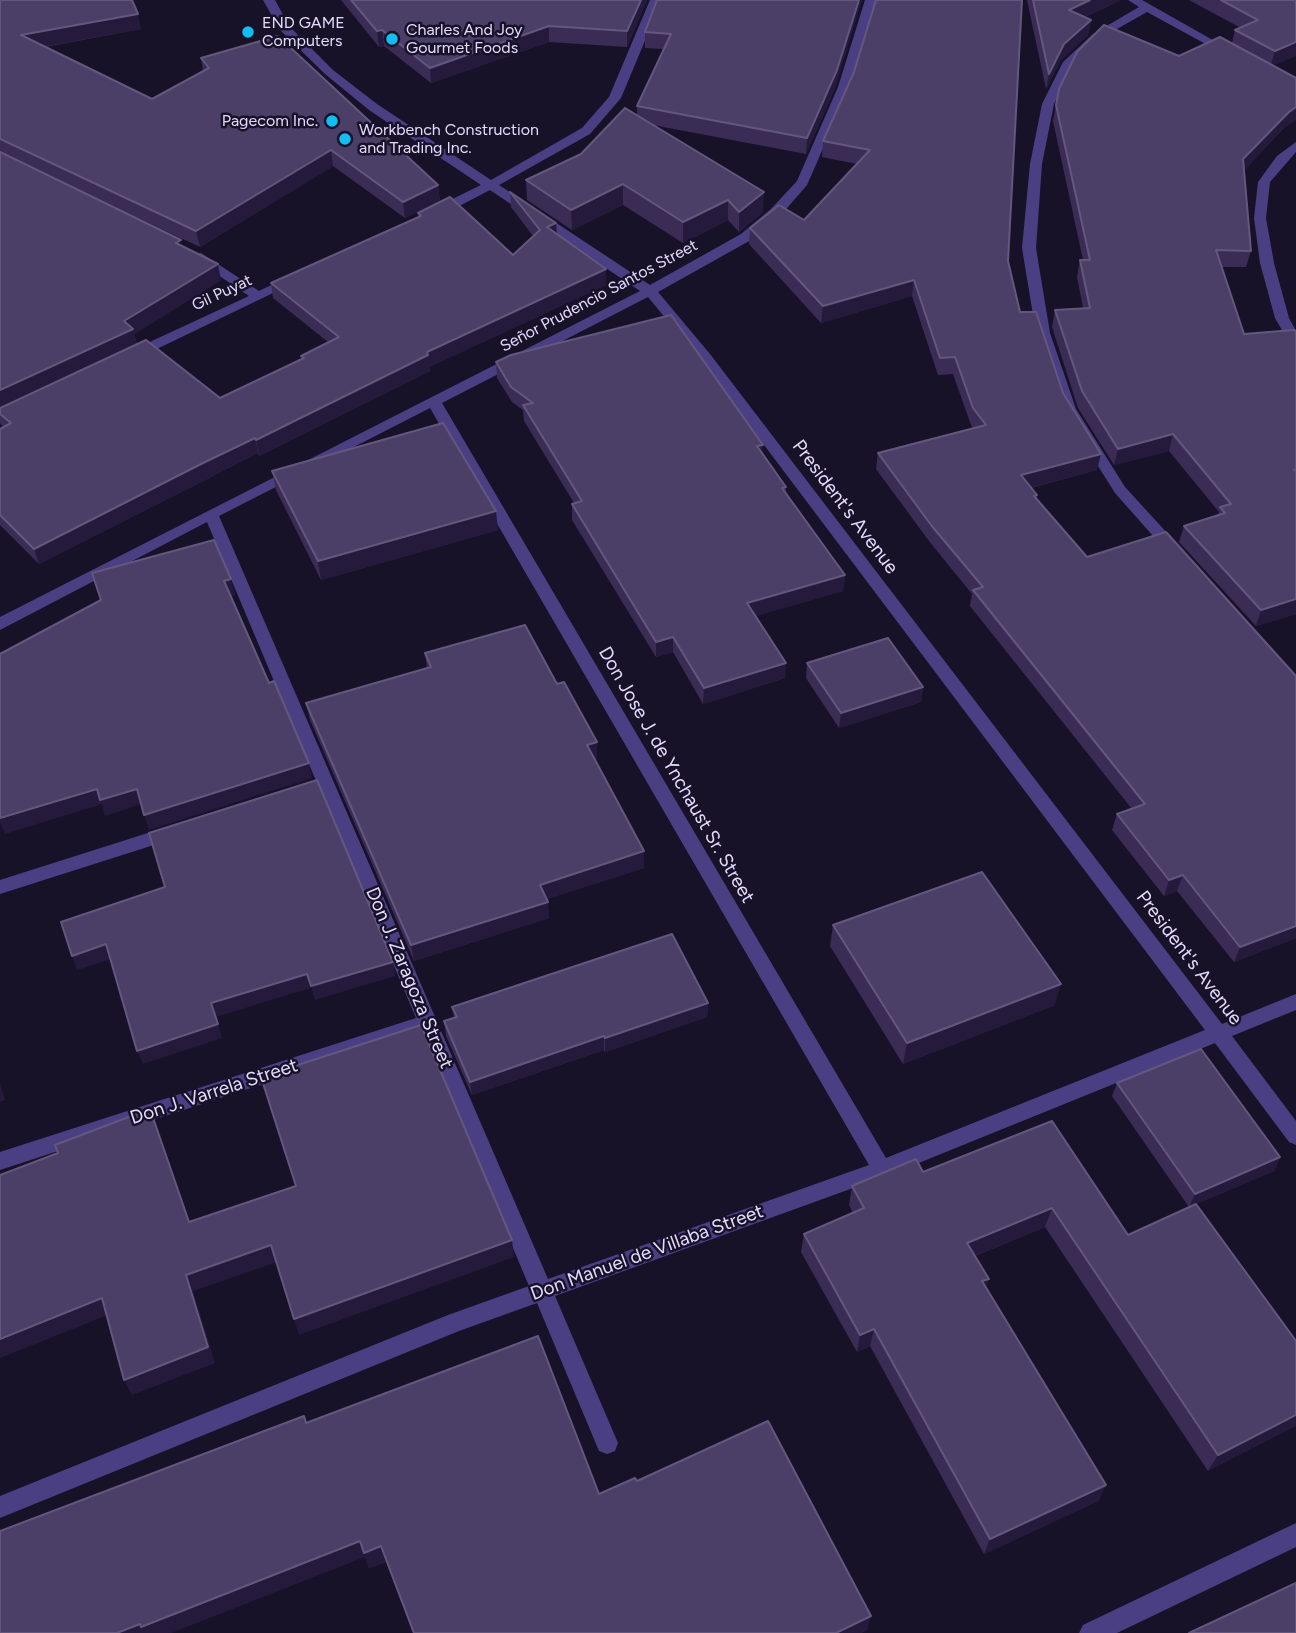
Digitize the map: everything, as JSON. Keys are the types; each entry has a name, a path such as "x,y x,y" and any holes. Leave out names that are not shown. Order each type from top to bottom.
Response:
{"street":[{"name":"President's Avenue","path":"269,0 284,28 329,72 373,107 650,291 705,357 1296,1136"},
{"path":"421,219 492,184 586,131 615,98 656,0"},
{"name":"Señor Prudencio Santos Street","path":"0,624 650,291 746,237 776,212 803,182 844,87 872,0"},
{"path":"1185,562 1120,490 1069,409 1043,334 1029,248 1036,164 1048,103 1067,64 1097,36 1140,4 1238,57"},
{"path":"1296,146 1281,159 1264,182 1260,218 1267,262 1282,318 1296,343"},
{"path":"187,249 258,296"},
{"name":"Gil Puyat","path":"123,360 304,274"},
{"name":"Don Jose J. de Ynchaust Sr. Street","path":"434,402 882,1169"},
{"name":"Don J. Zaragoza Street","path":"211,514 319,785 428,1022 607,1443"},
{"path":"0,887 195,825"},
{"name":"Don Manuel de Villaba Street","path":"0,1507 456,1322 882,1169 1296,1002"},
{"name":"Don J. Varrela Street","path":"0,1161 428,1022"},
{"path":"1091,1633 1296,1535"}],"building":[{"path":"0,0 132,0 138,14 21,35 152,99 209,68 201,58 278,36 438,185 403,202 331,150 196,231 0,139"},
{"path":"351,0 641,0 627,31 549,26 430,68 382,30 377,31"},
{"path":"657,0 859,0 837,70 807,138 637,106 671,34 645,32"},
{"path":"876,0 1022,0 1008,261 1020,312 1036,312 1063,393 1101,454 1021,475 1037,495 1034,496 1087,557 1166,532 1296,676 1296,926 1240,947 1183,875 1169,880 1117,814 1145,804 973,590 983,587 931,525 878,453 986,425 973,408 955,357 940,358 914,280 823,306 750,228 779,205 804,220 870,150 823,141 854,72"},
{"path":"1033,0 1090,0 1069,10 1091,20 1064,44 1049,74"},
{"path":"1221,0 1296,0 1296,42 1275,51 1235,30 1258,20"},
{"path":"1104,25 1179,56 1220,37 1296,78 1296,107 1243,159 1251,251 1216,250 1244,334 1296,331 1296,599 1261,610 1184,526 1225,513 1220,507 1231,504 1173,434 1118,449 1082,391 1055,310 1090,308 1080,260 1090,260 1056,105 1059,89 1077,52"},
{"path":"625,108 764,192 739,212 728,200 683,222 623,184 571,210 526,180 581,154"},
{"path":"0,152 181,240 176,243 218,264 124,321 133,329 0,390"},
{"path":"510,192 556,223 547,227 606,269 427,352 428,355 256,440 255,438 201,464 34,549 0,515 0,429 11,423 0,414 0,408 146,340 220,398 304,358 301,356 339,337 271,283 421,216 418,213 450,197 513,255 540,230"},
{"path":"671,315 763,445 757,446 786,487 782,488 845,575 747,603 786,663 704,688 673,637 656,642 572,504 582,501 523,405 533,403 511,387 496,362 511,355"},
{"path":"443,423 496,511 318,561 272,471"},
{"path":"214,540 231,579 224,581 269,683 274,681 309,763 144,815 137,789 100,800 97,789 0,818 0,654 101,600 92,573"},
{"path":"525,625 557,684 564,682 597,742 587,745 644,851 540,885 548,902 411,945 306,703 431,667 425,653"},
{"path":"888,638 923,687 841,713 807,663"},
{"path":"317,780 393,962 311,986 307,974 211,1003 218,1024 137,1051 106,944 72,956 61,922 165,887 149,833"},
{"path":"982,872 1061,984 907,1043 833,925"},
{"path":"672,934 708,1003 470,1082 444,1021 457,1017 452,1007"},
{"path":"421,1025 512,1240 294,1319 271,1245 186,1275 208,1347 124,1380 102,1298 0,1339 0,1175 58,1153 55,1145 150,1109 189,1222 296,1186 261,1077"},
{"path":"1201,1049 1280,1157 1195,1194 1117,1083"},
{"path":"1052,1121 1128,1235 1196,1204 1296,1341 1296,1415 1218,1455 1052,1208 967,1243 989,1279 982,1281 1106,1485 990,1539 874,1329 860,1335 804,1234 864,1208 852,1186 916,1159 923,1172"},
{"path":"538,1336 599,1494 635,1478 637,1481 768,1421 871,1616 836,1633 414,1633 381,1546 364,1553 360,1541 141,1627 140,1624 117,1633 0,1633 0,1531 304,1416 306,1423"},
{"path":"1296,1583 1296,1633 1189,1633"}],"place":[{"name":"END GAME Computers","path":"248,32"},
{"name":"Charles And Joy Gourmet Foods","path":"392,39"},
{"name":"Pagecom Inc.","path":"332,121"},
{"name":"Workbench Construction and Trading Inc.","path":"345,139"}]}
